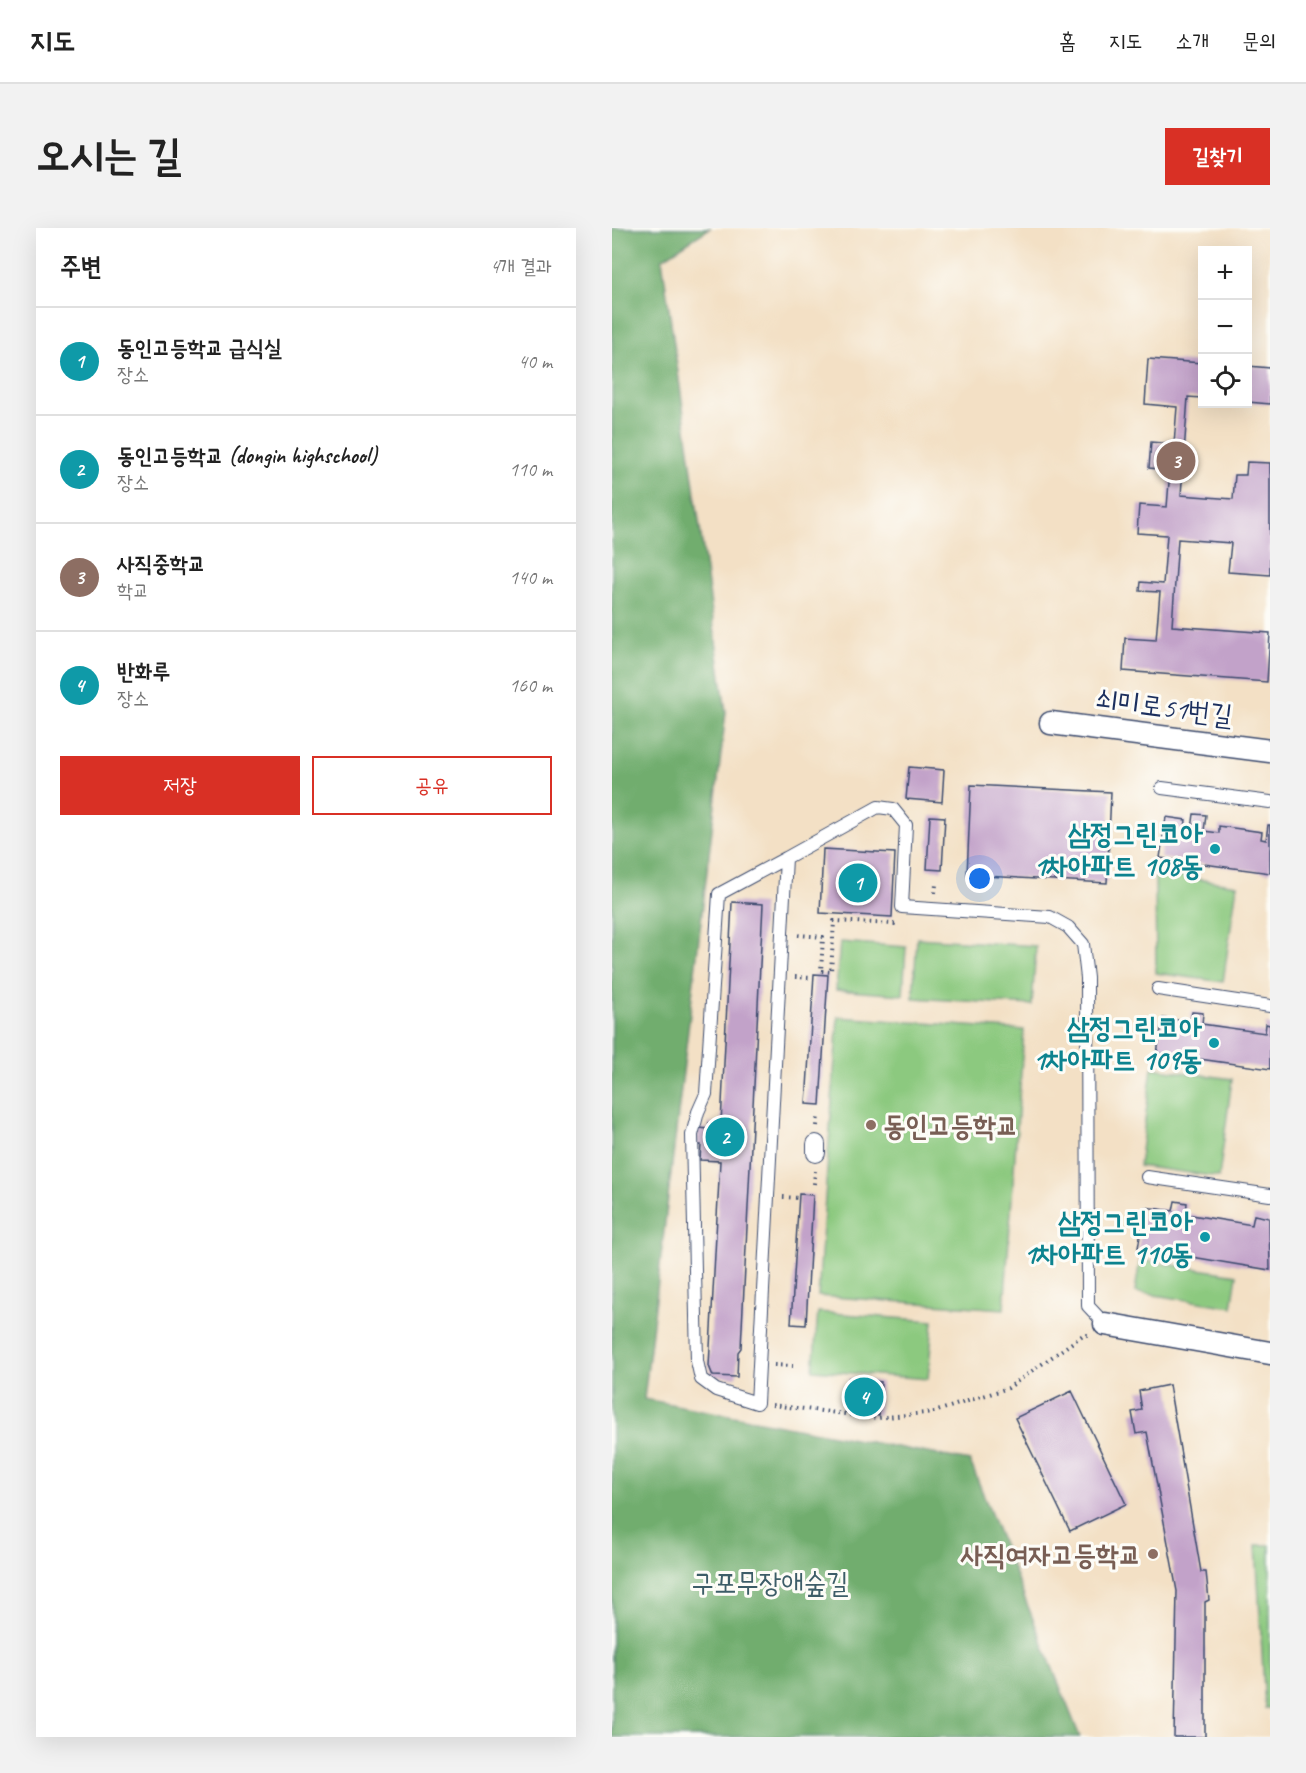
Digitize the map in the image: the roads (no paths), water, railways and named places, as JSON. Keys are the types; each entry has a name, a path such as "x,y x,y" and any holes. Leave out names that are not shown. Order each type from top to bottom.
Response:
{"street":[{"name":"쇠미로51번길","path":"1051,723 1270,751"},
{"path":"1104,1324 1270,1353"}],"lane":[{"path":"1162,788 1270,802"},
{"path":"786,858 757,1403 716,1390 700,1379 697,1361 692,1135 706,1094 719,894 878,807 893,809 906,825 902,907 1050,917 1068,927 1083,944 1087,978 1088,1306 1104,1324"},
{"path":"1158,989 1270,1006"},
{"path":"1147,1177 1270,1195"}],"place":[{"name":"사직중학교","path":"1176,461"},
{"name":"삼정그린코아 1차아파트 108동","path":"1215,849"},
{"name":"동인고등학교 급식실","path":"858,883"},
{"name":"삼정그린코아 1차아파트 109동","path":"1214,1043"},
{"name":"동인고등학교","path":"871,1125"},
{"name":"동인고등학교 (dongin highschool)","path":"725,1137"},
{"name":"삼정그린코아 1차아파트 110동","path":"1205,1237"},
{"name":"반화루","path":"864,1397"},
{"name":"사직여자고등학교","path":"1153,1554"}],"park label":[{"name":"구포무장애숲길","path":"770,1582"}]}
